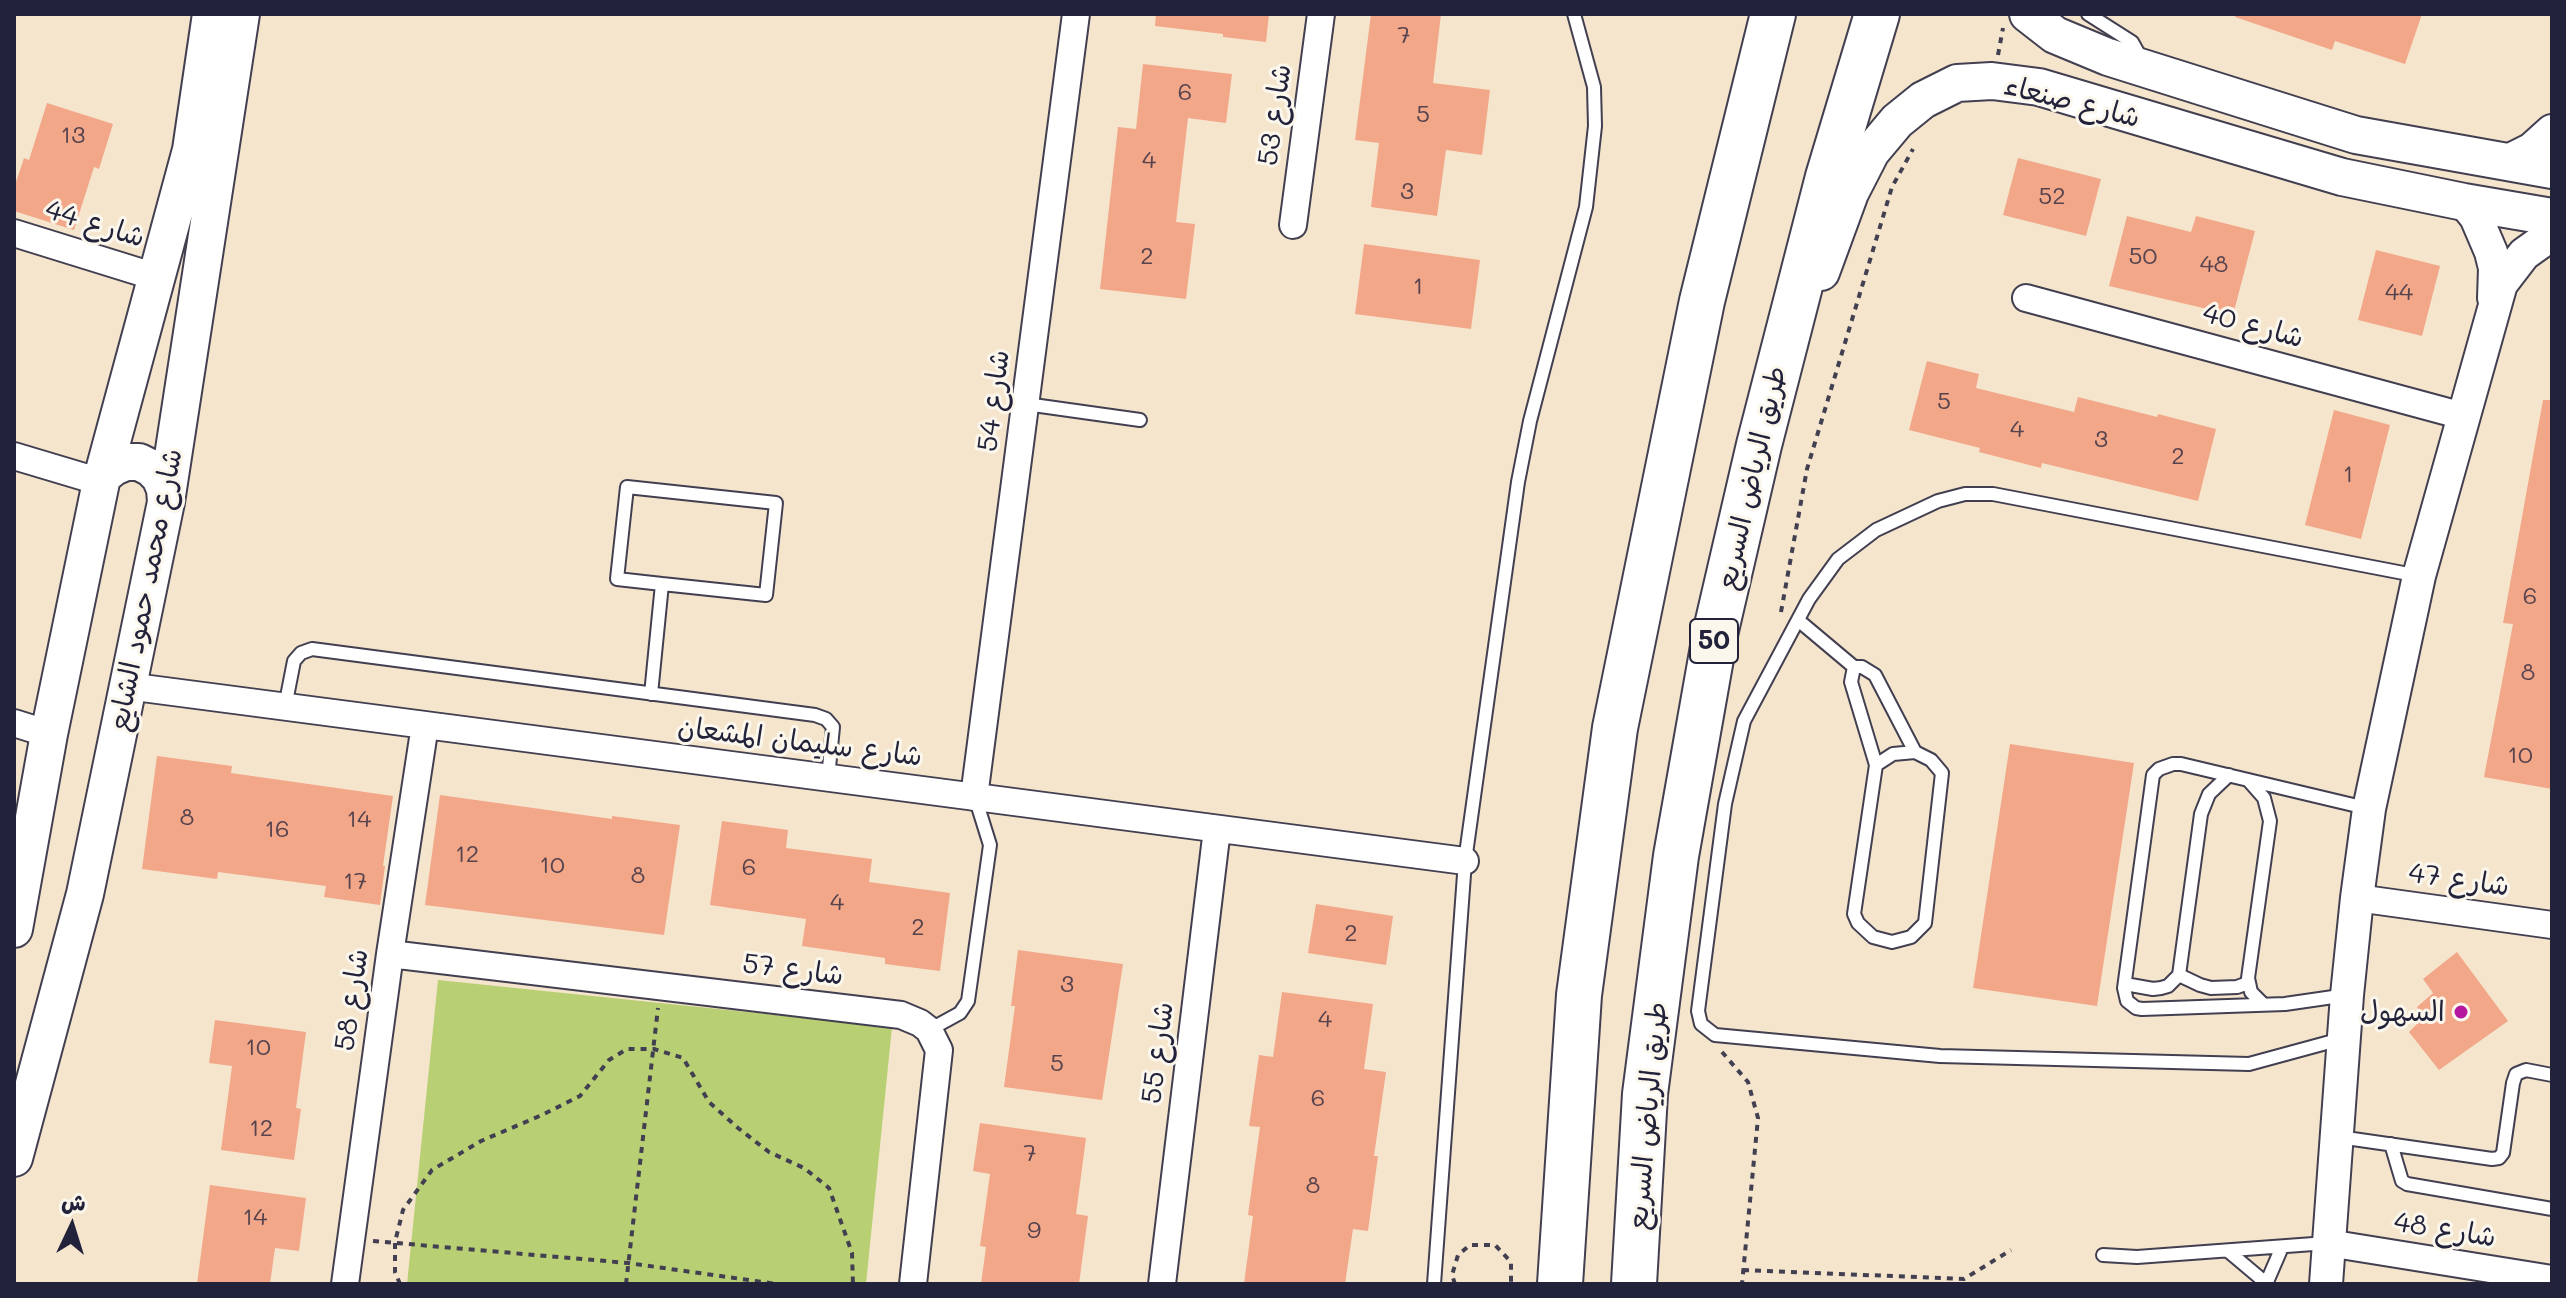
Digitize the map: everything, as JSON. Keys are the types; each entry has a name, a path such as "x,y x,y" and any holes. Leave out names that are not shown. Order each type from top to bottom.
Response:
{"highway":[{"path":"1560,1284 1579,995 1615,728 1702,301 1773,14"},
{"name":"طريق الرياض السريع","path":"1634,1284 1645,1094 1676,856 1716,630 1759,445 1828,177 1877,14"}],"main road":[{"path":"14,929 49,734 102,479 191,150 211,14"},
{"name":"شارع محمد حمود الشايع","path":"14,1158 85,894 166,502 241,14"},
{"name":"شارع صنعاء","path":"2016,21 2148,71 2356,135 2552,170"},
{"path":"2142,119 2138,100 2141,83 2148,71"},
{"name":"شارع صنعاء","path":"1759,445 1850,193 1871,152 1897,121 1923,100 1957,83 1992,81 2039,87 2342,177 2552,217"},
{"path":"102,479 114,467 126,462 139,462 160,477 166,502"},
{"path":"23,883 25,898 34,910 48,916 64,914 85,894"}],"street":[{"name":"شارع 54","path":"974,797 1076,14"},
{"name":"شارع 53","path":"1293,225 1321,14"},
{"path":"2506,162 2532,149 2552,131"},
{"path":"2464,202 2476,217 2491,252 2495,268 2494,302"},
{"name":"شارع 44","path":"14,233 156,277"},
{"path":"2326,1284 2357,898 2369,809 2419,576 2494,302 2511,268 2535,244 2552,234"},
{"name":"شارع 40","path":"2026,298 2463,416"},
{"path":"14,456 102,479"},
{"name":"شارع سليمان المشعان","path":"127,686 1465,861"},
{"path":"14,723 49,734"},
{"name":"شارع 58","path":"345,1284 425,725"},
{"name":"شارع 55","path":"1162,1284 1217,829"},
{"name":"شارع 47","path":"2357,898 2552,925"},
{"name":"شارع 57","path":"390,954 901,1015 929,1030"},
{"path":"913,1284 939,1050 929,1030"},
{"name":"شارع 48","path":"2328,1243 2551,1275"}],"lane":[{"path":"1434,1284 1465,861 1521,467 1530,421 1586,207 1595,126 1594,87 1574,14"},
{"path":"2088,14 2132,42 2148,71"},
{"path":"1026,404 1140,420"},
{"path":"627,487 776,503 766,595 662,584 617,579 627,487"},
{"path":"2344,1039 2249,1064 1940,1056 1715,1035 1701,1024 1698,1011 1725,804 1744,721 1809,599 1838,559 1876,530 1938,501 1965,494 1993,494 2419,576"},
{"path":"651,694 662,584"},
{"path":"1798,620 1854,667 1862,667 1875,675 1915,752"},
{"path":"285,707 294,661 301,653 312,649 826,719 833,727 828,778"},
{"path":"1854,667 1851,682 1876,765 1854,914 1858,923 1873,937 1892,942 1911,937 1925,923 1942,773 1931,760 1915,752 1893,754 1876,765"},
{"path":"2347,995 2309,1001 2142,1009 2127,1001 2125,984 2153,775 2165,766 2181,764 2369,809"},
{"path":"2125,984 2161,988 2179,975 2201,814 2209,794 2229,775"},
{"path":"2248,779 2264,798 2270,821 2248,972 2251,992 2263,1004"},
{"path":"929,1030 960,1013 968,1001 990,845 974,797"},
{"path":"2179,975 2211,988 2237,987 2248,983"},
{"path":"2336,1137 2499,1158 2503,1153 2516,1074 2526,1070 2552,1075"},
{"path":"2391,1144 2402,1181 2414,1187 2552,1209"},
{"path":"2103,1255 2137,1257 2328,1243"},
{"path":"2228,1251 2266,1283 2282,1247"}],"path":[{"path":"1992,81 2016,21"},
{"path":"1780,615 1807,469 1892,187 1913,149"},
{"path":"626,1284 661,986"},
{"path":"1715,1035 1723,1056 1748,1082 1758,1118 1742,1284"},
{"path":"400,1284 395,1272 395,1242 403,1210 432,1170 481,1141 580,1096 609,1060 627,1049 654,1049 683,1058 709,1102 738,1128 769,1152 804,1168 829,1188 852,1253 853,1284"},
{"path":"351,1239 628,1263 777,1284"},
{"path":"1455,1284 1452,1275 1458,1255 1470,1245 1495,1245 1511,1262 1511,1284"},
{"path":"1743,1270 1964,1279 2011,1250"}],"green space":[{"path":"438,980 892,1027 866,1284 407,1284"}],"building":[{"path":"1156,14 1269,14 1266,42 1155,26"},
{"path":"1371,14 1441,14 1433,83 1490,90 1482,155 1446,150 1437,216 1371,207 1379,143 1355,140"},
{"path":"2236,14 2422,14 2405,64 2335,41 2332,50 2235,17"},
{"path":"1143,64 1232,74 1226,123 1188,118 1176,222 1195,224 1186,299 1100,289 1118,127 1136,129"},
{"path":"47,103 113,124 99,169 94,167 74,230 14,211 14,188 24,158 29,160"},
{"path":"2018,158 2101,179 2086,236 2003,215"},
{"path":"2127,216 2191,232 2196,216 2255,231 2233,315 2109,286"},
{"path":"1364,244 1480,260 1471,329 1355,314"},
{"path":"2376,250 2440,266 2422,336 2358,320"},
{"path":"1927,361 1979,374 1976,388 2074,412 2078,397 2216,429 2198,501 2042,463 2041,468 1909,430"},
{"path":"2543,400 2552,400 2552,789 2484,777 2513,624 2503,623"},
{"path":"2334,410 2390,425 2361,539 2305,525"},
{"path":"2010,744 2134,763 2097,1006 1973,988"},
{"path":"157,756 232,766 231,773 393,796 380,905 324,897 326,886 218,872 217,879 142,869"},
{"path":"440,795 612,819 612,816 680,825 664,935 425,905"},
{"path":"722,821 788,830 786,848 872,859 869,882 950,893 940,971 885,964 885,958 802,946 806,919 710,905"},
{"path":"1316,904 1393,916 1386,965 1308,953"},
{"path":"1018,950 1123,964 1102,1100 1004,1087 1015,1006 1011,1006"},
{"name":"السهول","path":"2457,952 2508,1021 2439,1070 2409,1032 2424,1017 2417,1007 2433,993 2423,979"},
{"path":"1282,992 1373,1004 1364,1069 1386,1072 1374,1156 1378,1156 1368,1231 1353,1229 1345,1284 1244,1284 1253,1216 1248,1215 1260,1127 1249,1126 1259,1055 1273,1057"},
{"path":"215,1020 306,1032 296,1108 301,1109 294,1160 221,1150 232,1066 209,1063"},
{"path":"980,1123 1086,1138 1076,1214 1088,1216 1079,1284 981,1284 986,1247 980,1246 990,1174 973,1171"},
{"path":"210,1185 306,1198 299,1251 275,1248 270,1284 197,1284"}],"place":[{"name":"السهول","path":"2461,1012"}]}
